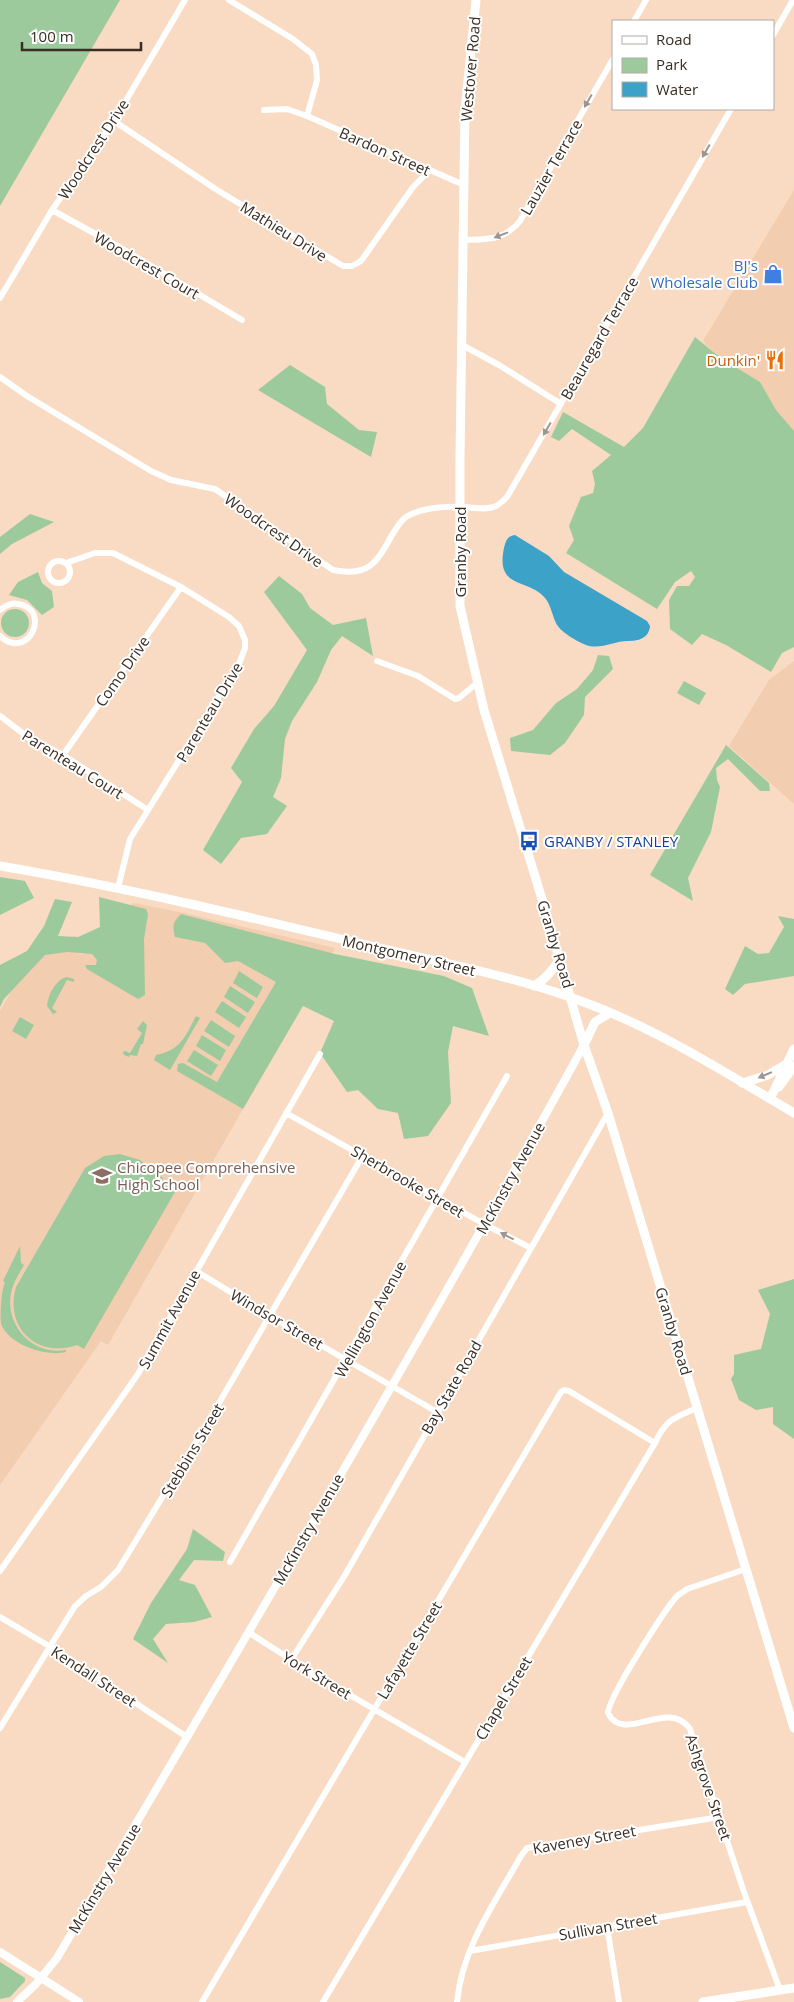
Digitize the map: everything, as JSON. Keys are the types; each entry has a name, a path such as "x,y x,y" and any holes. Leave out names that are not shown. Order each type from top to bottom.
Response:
{"main road":[{"name":"Westover Road","path":"465,138 468,74 476,0"},
{"name":"Granby Road","path":"465,138 460,606 477,683 560,958 584,1045 608,1113 794,1728"},
{"name":"Montgomery Street","path":"0,866 78,879 534,986 610,1013 681,1048 794,1113"},
{"path":"534,986 545,980 554,970 560,958"},
{"path":"584,1045 595,1022 610,1013"},
{"path":"770,1099 790,1065 794,1050"},
{"path":"742,1083 768,1076 790,1065"},
{"path":"703,2002 749,1998 794,1988"}],"street":[{"name":"Woodcrest Drive","path":"0,298 52,210 114,121 185,0"},
{"path":"229,0 293,39 312,54 316,65 317,80 307,116"},
{"path":"635,20 646,0"},
{"path":"774,33 793,0"},
{"name":"Lauzier Terrace","path":"463,240 496,238 513,230 612,61"},
{"name":"Bardon Street","path":"264,110 287,109 307,116 464,185"},
{"name":"Beauregard Terrace","path":"460,507 482,509 497,506 507,496 730,110"},
{"name":"Mathieu Drive","path":"114,121 217,190 334,262 346,266 354,266 361,261 414,187 430,170"},
{"name":"Woodcrest Court","path":"52,210 121,248 242,320"},
{"path":"462,345 499,365 561,404"},
{"name":"Woodcrest Drive","path":"0,377 27,396 151,471 171,480 215,489 333,570 349,573 371,566 382,554 404,518 419,511 460,507"},
{"name":"Parenteau Drive","path":"66,563 95,553 113,553 181,587 234,621 243,632 245,648 239,664 128,843 118,888"},
{"name":"Como Drive","path":"62,755 181,587"},
{"path":"0,610 8,605 21,604 32,612 35,625 34,631 24,641 12,643 0,637"},
{"path":"378,661 418,676 456,699 477,683"},
{"name":"Parenteau Court","path":"0,716 29,738 62,755 148,810"},
{"name":"McKinstry Avenue","path":"17,2002 41,1978 57,1958 392,1385 584,1045"},
{"name":"Summit Avenue","path":"0,1572 138,1374 320,1054"},
{"name":"Wellington Avenue","path":"230,1562 347,1360 507,1076"},
{"name":"Sherbrooke Street","path":"286,1113 484,1224 531,1248"},
{"name":"Bay State Road","path":"291,1660 345,1575 608,1113"},
{"name":"Stebbins Street","path":"1,1726 78,1602 102,1588 118,1570 205,1427 363,1155"},
{"name":"Windsor Street","path":"196,1271 437,1412"},
{"name":"Lafayette Street","path":"202,2002 563,1391 569,1392 655,1442"},
{"name":"Chapel Street","path":"323,2002 667,1422 697,1408"},
{"name":"Ashgrove Street","path":"746,1569 687,1589 677,1596 670,1604 622,1682 608,1709 611,1718 623,1725 669,1717 676,1718 685,1723 694,1737 748,1902 780,1990"},
{"name":"Kendall Street","path":"0,1617 49,1646 188,1736"},
{"name":"York Street","path":"248,1632 291,1660 465,1762"},
{"name":"Kaveney Street","path":"457,2002 461,1976 470,1950 527,1848 720,1817"},
{"name":"Sullivan Street","path":"470,1950 748,1902"},
{"path":"606,1926 619,2002"},
{"path":"0,1952 79,2002"}],"shaded area":[{"name":"BJ's Wholesale Club","path":"794,190 794,433 703,341"},
{"path":"794,661 794,804 729,746 769,680"},
{"name":"Chicopee Comprehensive High School","path":"133,903 335,948 108,1345 101,1341 0,1485 0,1011 45,932 82,955"}],"green space":[{"path":"0,0 120,0 0,206"},
{"path":"695,337 722,359 760,382 776,410 794,431 794,647 782,653 771,672 726,645 702,634 692,645 670,629 669,600 677,586 689,586 695,577 691,571 675,582 657,609 566,553 574,540 569,526 581,497 593,493 595,484 592,471 611,455 572,429 559,441 551,437 563,412 624,447 643,428"},
{"path":"290,365 325,387 327,404 359,430 377,432 371,457 258,390"},
{"path":"30,514 54,522 12,544 0,554 0,537"},
{"path":"38,572 42,583 52,591 54,607 42,615 27,600 9,595 18,582"},
{"path":"279,576 302,594 310,608 333,625 366,618 373,656 342,636 331,650 317,682 292,721 285,739 281,778 273,797 287,806 267,834 241,838 221,864 203,850 242,782 231,768 254,729 274,706 307,650 264,592"},
{"path":"15,609 25,613 29,623 25,633 15,637 5,633 1,623 5,613"},
{"path":"598,655 609,656 613,669 585,697 584,715 565,743 550,755 511,751 510,738 533,730 556,703 577,689 593,670"},
{"path":"684,681 706,693 699,705 677,693"},
{"path":"726,745 769,783 770,791 760,791 728,759 716,768 720,787 711,832 688,878 693,901 650,875"},
{"path":"0,877 25,881 34,898 0,915"},
{"path":"99,897 146,909 148,914 144,939 145,995 138,999 87,969 85,965 96,965 97,960 92,954 68,952 45,955 4,999 0,1007 0,965 27,951 44,926 55,899 72,902 58,936 78,937 100,927"},
{"path":"181,914 335,954 444,976 472,988 489,1036 453,1026 448,1052 451,1103 428,1136 404,1139 398,1113 378,1109 358,1090 347,1092 320,1053 334,1021 303,1006 243,1109 177,1071 178,1064 183,1063 217,1082 276,982 238,961 225,963 205,943 175,937 174,924"},
{"path":"778,916 794,919 794,976 745,984 733,995 725,989 745,946 758,954 769,953 784,927"},
{"path":"239,971 263,987 257,998 233,983"},
{"path":"67,977 74,979 74,982 67,980 52,1008 57,1012 53,1014 47,1006 49,997 56,984"},
{"path":"230,986 255,1002 248,1013 224,997"},
{"path":"222,1001 246,1017 239,1028 215,1012"},
{"path":"196,1016 200,1018 170,1070 154,1060 156,1055 171,1050 181,1042"},
{"path":"20,1017 34,1025 26,1039 12,1031"},
{"path":"211,1020 235,1036 229,1047 204,1031"},
{"path":"143,1021 147,1025 143,1044 141,1044 137,1056 130,1055 129,1057 124,1055 123,1052 125,1051 130,1053 142,1033 137,1029"},
{"path":"202,1035 226,1050 220,1061 196,1046"},
{"path":"194,1050 218,1065 211,1076 187,1061"},
{"path":"120,1154 140,1160 163,1178 162,1182 164,1185 168,1187 173,1185 171,1190 175,1192 84,1349 77,1345 62,1348 49,1347 37,1343 19,1327 15,1315 14,1302 16,1287 85,1168 104,1156"},
{"path":"20,1246 21,1263 24,1265 11,1293 12,1317 24,1336 33,1343 54,1351 66,1350 66,1352 49,1353 29,1348 12,1338 1,1324 1,1303 5,1282 3,1281"},
{"path":"794,1279 794,1439 773,1424 773,1407 756,1410 739,1400 731,1379 734,1374 734,1355 761,1349 770,1314 758,1290"},
{"path":"193,1529 225,1552 223,1561 194,1560 179,1580 195,1585 212,1617 194,1622 166,1624 153,1639 168,1663 133,1639 151,1603 187,1549"},
{"path":"0,1962 25,1978 25,1981 10,1997 0,1999"}],"water":[{"path":"515,535 549,556 564,572 647,621 650,626 646,636 636,640 591,646 583,644 565,633 556,623 545,598 531,588 515,581 504,571 503,561 506,541"}],"place":[{"name":"BJ's Wholesale Club","path":"773,274"},
{"name":"Dunkin'","path":"775,360"},
{"name":"GRANBY / STANLEY","path":"529,841"},
{"name":"Chicopee Comprehensive High School","path":"102,1176"}]}
